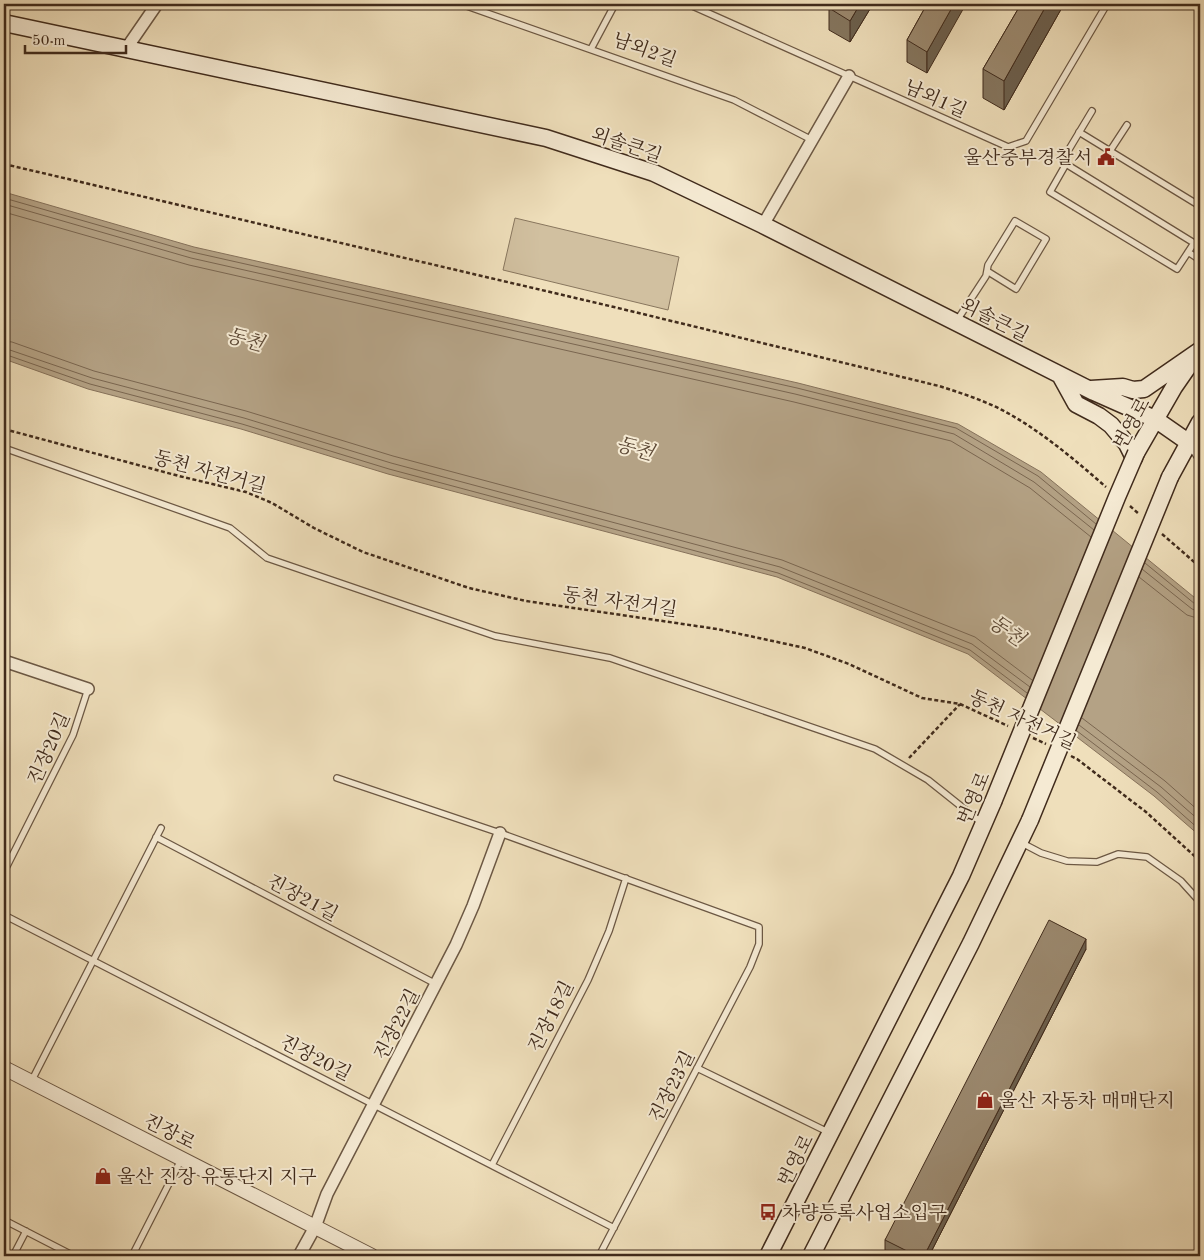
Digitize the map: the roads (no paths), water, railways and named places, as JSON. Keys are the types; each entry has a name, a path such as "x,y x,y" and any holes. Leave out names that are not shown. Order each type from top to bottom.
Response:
{"main road":[{"name":"외솔큰길","path":"4,23 546,138 654,173 763,225 1088,389 1155,419 1188,442"},
{"path":"1088,389 1123,387 1133,390 1144,389 1199,350"},
{"name":"번영로","path":"768,1256 961,876 1135,456 1174,387 1199,350"},
{"path":"1060,375 1076,404 1099,416 1111,425 1135,456"},
{"path":"811,1256 971,943 1020,842 1170,477 1200,422"}],"street":[{"path":"126,49 157,4"},
{"path":"763,225 849,76"},
{"path":"4,661 88,689"},
{"name":"진장22길","path":"299,1256 327,1194 436,984 473,906 500,833"},
{"name":"진장로","path":"4,1068 372,1256"}],"lane":[{"name":"남외2길","path":"460,4 734,100 812,140"},
{"path":"591,49 615,4"},
{"name":"남외1길","path":"688,4 1008,147 1026,142 1107,4"},
{"path":"1066,164 1197,242 1177,269 1050,192 1066,164 1065,156 1092,111"},
{"path":"1110,151 1126,125"},
{"path":"1079,132 1200,206"},
{"path":"956,322 986,276 988,265 1016,221 1046,239 1016,288 987,271"},
{"path":"1188,252 1200,260"},
{"path":"1188,442 1200,461"},
{"path":"4,448 230,528 267,558 495,636 610,658 876,749 928,780 984,824"},
{"name":"진장20길","path":"4,872 73,734 88,689"},
{"path":"337,778 626,878"},
{"path":"31,1082 161,828"},
{"name":"진장21길","path":"156,837 436,984"},
{"path":"1020,842 1040,853 1067,861 1098,862 1118,854 1147,857 1181,882 1200,902"},
{"name":"진장23길","path":"599,1256 750,967 760,944 759,927 626,878"},
{"name":"진장18길","path":"492,1165 588,980 609,931 626,878"},
{"name":"진장20길","path":"4,915 614,1228"},
{"path":"697,1068 831,1133"},
{"path":"132,1256 182,1158"},
{"path":"4,1220 74,1256"},
{"path":"13,1256 26,1231"}],"water":[{"name":"동천","path":"4,192 194,247 798,383 958,424 1041,472 1200,602 1200,836 1154,796 968,654 777,577 388,474 241,429 88,389 4,359"}],"place":[{"name":"울산중부경찰서","path":"1106,157"},
{"name":"울산 자동차 매매단지","path":"985,1100"},
{"name":"울산 진장 유통단지 지구","path":"103,1176"},
{"name":"차량등록사업소입구","path":"768,1212"}]}
